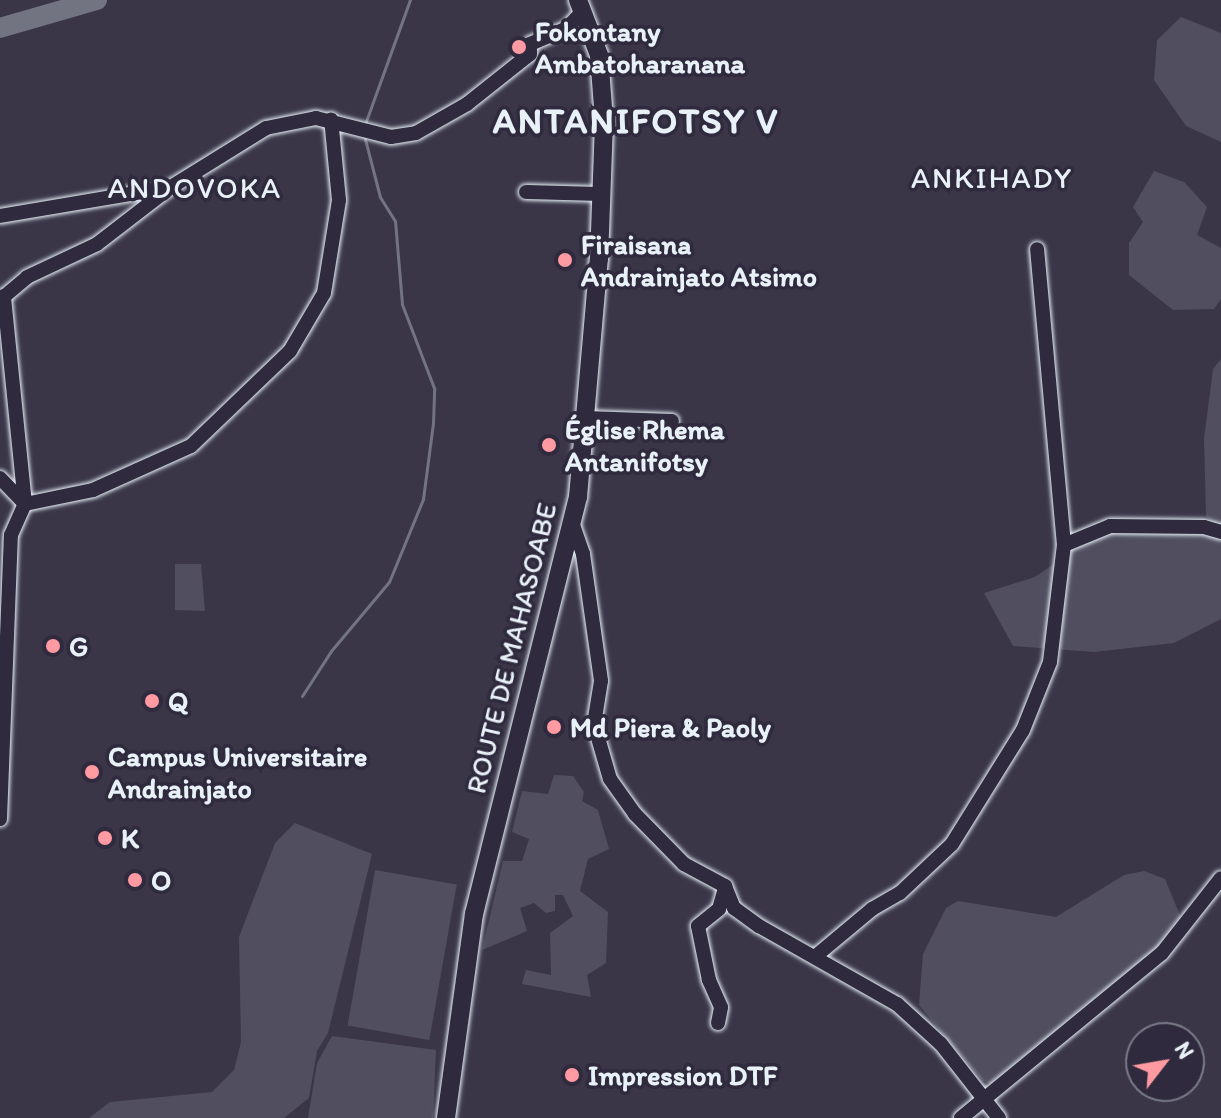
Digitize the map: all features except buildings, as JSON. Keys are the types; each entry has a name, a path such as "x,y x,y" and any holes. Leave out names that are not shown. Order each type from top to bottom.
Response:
{"street":[{"path":"0,819 11,535 25,504 2,298 27,277 97,244 171,187 266,128 331,119 391,137 416,133 449,114 523,61 530,44 566,29 580,6"},
{"name":"ROUTE DE MAHASOABE","path":"446,1118 474,914 572,522 586,418 601,194 601,70 580,6"},
{"path":"25,504 93,490 191,446 290,351 324,293 339,200 331,119"},
{"path":"0,216 171,187"},
{"path":"526,192 601,194"},
{"path":"817,955 872,909 900,893 952,844 997,776 1050,662 1064,545 1037,249"},
{"path":"586,418 672,421"},
{"path":"0,478 25,504"},
{"path":"572,522 583,554 601,681 594,724 610,779 656,839 684,864 725,886 734,908 897,1004 941,1044 999,1118"},
{"path":"1064,545 1110,526 1204,527 1221,532"},
{"path":"961,1118 1162,953 1221,878"},
{"path":"718,1023 721,1007 709,980 698,926 719,909 725,886"}],"shaded area":[{"path":"1181,17 1221,33 1221,142 1186,126 1154,80 1157,40"},
{"path":"1154,171 1184,182 1207,207 1197,235 1221,248 1221,299 1214,309 1173,310 1129,275 1129,243 1143,222 1133,207"},
{"path":"1221,359 1221,528 1206,516 1204,439 1213,369"},
{"path":"1099,529 1202,533 1221,539 1221,619 1174,643 1094,652 1013,646 984,593 1035,577 1058,561 1061,552"},
{"path":"175,564 201,564 205,611 175,610"},
{"path":"554,775 573,776 584,792 582,801 598,810 609,849 588,859 580,891 608,912 606,963 587,975 591,997 522,984 526,970 551,975 550,933 573,916 563,895 555,895 555,911 546,913 534,903 520,908 527,931 482,950 503,861 522,861 529,839 512,832 522,791 548,794"},
{"path":"295,823 372,854 328,1033 317,1051 309,1098 284,1118 89,1118 110,1102 212,1092 234,1070 241,1042 239,937 275,843"},
{"path":"375,870 457,884 429,1040 348,1026"},
{"path":"1144,871 1165,879 1182,920 1167,940 994,1085 983,1081 919,1005 923,954 946,908 958,901 1056,917 1124,875"},
{"path":"332,1036 436,1050 433,1118 308,1118 317,1063"}],"waterway":[{"path":"0,28 97,0"},
{"path":"365,124 410,0"},
{"path":"302,696 331,651 389,582 423,499 433,423 434,388 402,304 395,221 380,197 364,135"}],"place":[{"name":"Fokontany Ambatoharanana","path":"519,47"},
{"name":"Firaisana Andrainjato Atsimo","path":"565,260"},
{"name":"Église Rhema Antanifotsy","path":"549,445"},
{"name":"G","path":"53,646"},
{"name":"Q","path":"152,701"},
{"name":"Md Piera & Paoly","path":"554,727"},
{"name":"Campus Universitaire Andrainjato","path":"92,772"},
{"name":"K","path":"105,838"},
{"name":"O","path":"135,880"},
{"name":"Impression DTF","path":"572,1075"}],"district":[{"name":"ANTANIFOTSY V","path":"636,121"},
{"name":"ANKIHADY","path":"992,178"},
{"name":"ANDOVOKA","path":"195,188"}]}
